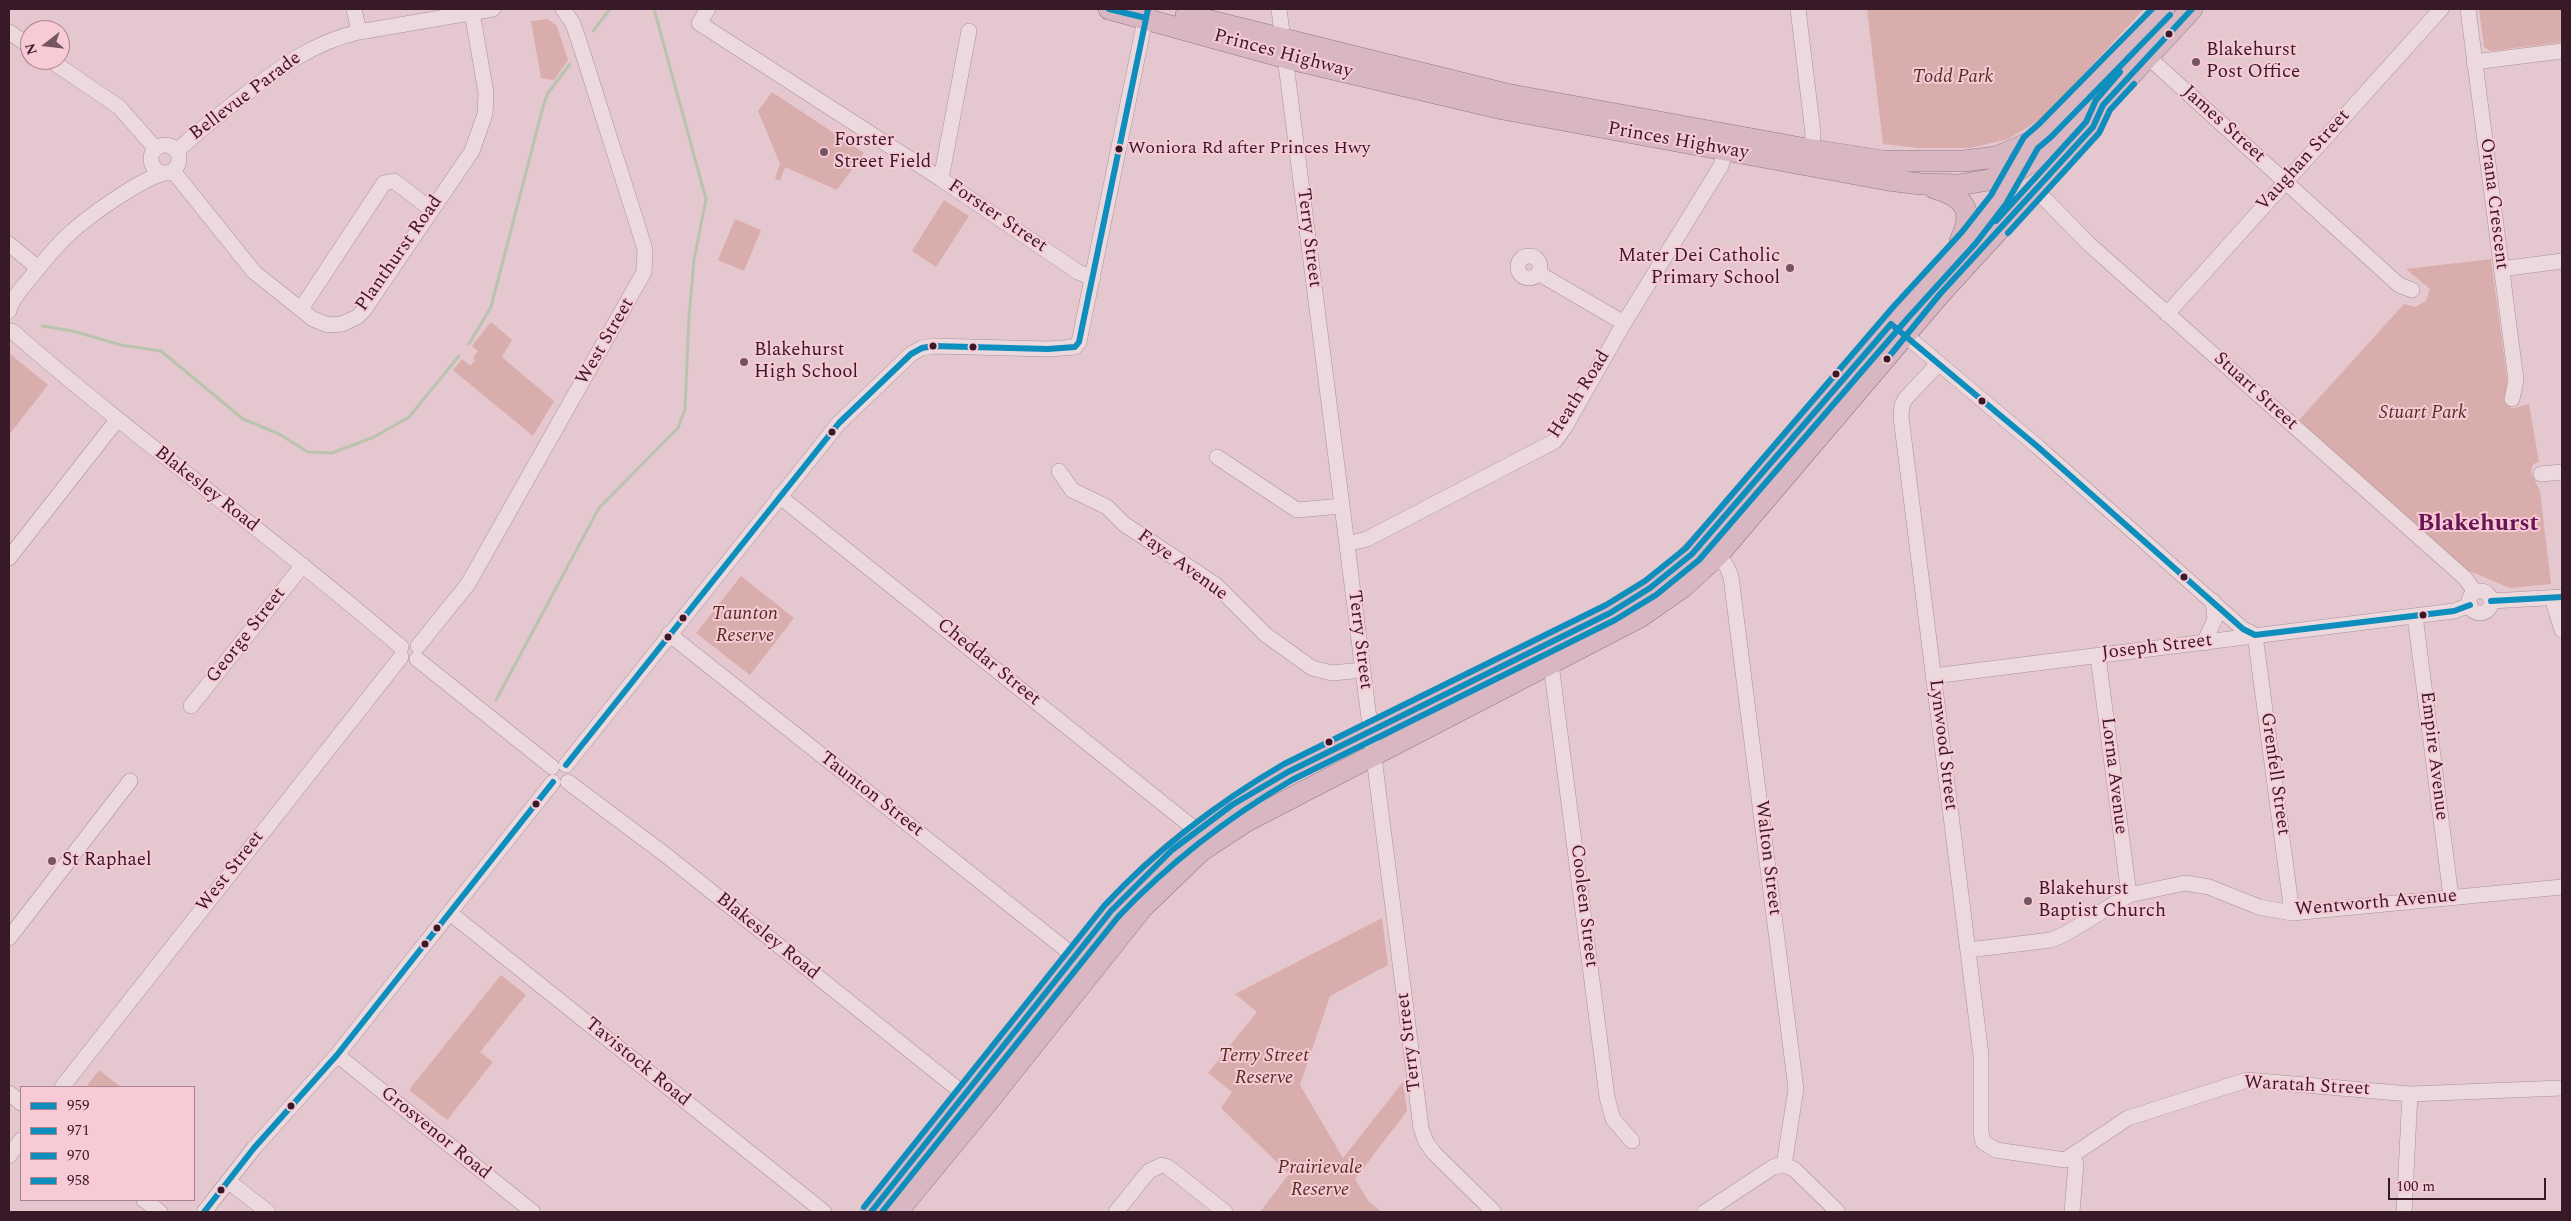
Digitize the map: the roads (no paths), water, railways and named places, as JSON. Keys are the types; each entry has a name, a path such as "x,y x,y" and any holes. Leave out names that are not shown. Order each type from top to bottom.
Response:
{"highway":[{"name":"Princes Highway","path":"1109,9 1152,12 1285,49 1506,94 1920,184 1959,185 1988,180 2012,173 2044,155 2081,118 2103,105 2192,9"},
{"name":"Princes Highway","path":"1727,143 1812,150 1893,161 1964,161 1996,157 2031,142 2045,131 2164,9"},
{"path":"871,1212 1074,956 1136,883 1196,830 1243,798 1288,772 1610,613 1650,588 1683,562 1899,330 1940,294 2036,190 2092,127 2103,105"},
{"path":"897,1212 982,1109 1142,907 1201,851 1245,822 1640,617 1683,587 1718,555 1899,330 1955,253 1998,200 2031,142"},
{"path":"1996,157 2012,173 2036,190"},
{"path":"1920,184 1956,197 1966,210 1968,225 1955,253"},
{"path":"964,1094 972,1095 983,1090 1002,1067 1019,1060"},
{"path":"959,1135 967,1103 964,1094"}],"street":[{"path":"354,9 359,32"},
{"name":"Bellevue Parade","path":"177,151 285,63 332,39 359,32 491,9"},
{"name":"West Street","path":"418,653 468,584 639,284 645,267 645,250 578,38 573,24 563,9"},
{"name":"Forster Street","path":"708,9 700,24 941,179 1078,272 1093,278"},
{"name":"Terry Street","path":"1279,9 1422,1132 1434,1153 1494,1212"},
{"path":"1798,9 1813,134 1812,150"},
{"name":"Vaughan Street","path":"2168,314 2441,9"},
{"name":"Orana Crescent","path":"2468,9 2516,380 2512,399"},
{"name":"Planthurst Road","path":"169,172 254,272 300,309 313,319 328,325 342,324 357,317 364,310 472,151 485,114 486,92 472,12"},
{"path":"204,1212 271,1128 337,1055 450,913 560,782 549,773 559,766 669,634 839,423 916,351 933,346 1048,349 1075,347 1081,336 1152,12"},
{"path":"941,179 969,31"},
{"path":"9,32 20,39"},
{"path":"2474,62 2562,51"},
{"name":"James Street","path":"2147,56 2399,285 2412,290"},
{"path":"65,70 119,107 153,154 155,168 169,172"},
{"name":"Heath Road","path":"1347,544 1367,539 1547,447 1565,427 1624,323 1721,166 1727,143"},
{"path":"10,333 15,322 9,312 10,305 38,268 68,235 124,194 147,180 169,172 179,163 177,151 167,145 153,154 124,194"},
{"path":"300,309 384,183 394,181 432,210"},
{"name":"Stuart Street","path":"2036,190 2090,245 2464,578 2473,599 2486,593 2491,601 2557,597"},
{"path":"9,244 38,268"},
{"path":"2501,269 2562,261"},
{"path":"1538,273 1624,323"},
{"path":"1899,330 2244,629 2255,636"},
{"name":"Blakesley Road","path":"10,333 117,420 303,565 401,652"},
{"name":"Lynwood Street","path":"1938,363 1906,398 1900,411 1982,1066 1981,1132 1983,1142 1996,1150 2041,1158 2065,1160 2072,1157"},
{"path":"9,558 117,420"},
{"path":"1217,457 1297,510 1342,506"},
{"name":"Faye Avenue","path":"1059,471 1072,490 1106,507 1124,524 1216,585 1266,635 1312,668 1332,673 1363,670"},
{"path":"2541,474 2562,472"},
{"name":"Cheddar Street","path":"779,496 1196,830"},
{"name":"Walton Street","path":"1718,555 1727,566 1731,577 1796,1089 1784,1165"},
{"name":"George Street","path":"191,706 303,565"},
{"path":"2557,597 2562,630"},
{"name":"Joseph Street","path":"1933,676 2454,611 2473,599"},
{"path":"2204,643 2215,619 2213,601"},
{"name":"Empire Avenue","path":"2415,616 2451,897"},
{"name":"Taunton Street","path":"669,634 1074,956"},
{"name":"Grenfell Street","path":"2255,636 2292,913"},
{"path":"401,652 409,642 418,653 559,766"},
{"name":"West Street","path":"63,1086 401,652"},
{"name":"Lorna Avenue","path":"2098,656 2129,895"},
{"name":"Cooleen Street","path":"1551,664 1608,1102 1613,1119 1632,1141"},
{"path":"12,928 130,781"},
{"name":"Blakesley Road","path":"560,782 667,856 964,1094"},
{"name":"Wentworth Avenue","path":"1968,950 2051,940 2065,934 2129,895 2168,885 2198,884 2259,907 2292,913 2562,887"},
{"name":"Tavistock Road","path":"450,913 824,1212"},
{"name":"Grosvenor Road","path":"337,1055 533,1212"},
{"name":"Waratah Street","path":"2072,1157 2128,1118 2243,1080 2410,1094 2562,1088"},
{"path":"9,1093 20,1102"},
{"path":"2404,1212 2410,1094"},
{"path":"9,1156 20,1141"},
{"path":"2072,1157 2076,1164 2072,1212"},
{"path":"1116,1212 1149,1171 1159,1165 1168,1167 1226,1212"},
{"path":"1705,1212 1772,1167 1784,1165 1794,1169 1838,1212"},
{"path":"228,1181 268,1212"},
{"path":"145,1201 160,1212"}],"waterway":[{"path":"593,31 610,9"},
{"path":"496,700 599,508 678,428 685,409 689,316 694,260 706,199 654,9"},
{"path":"469,344 491,307 544,103 548,93 570,64"},
{"path":"42,326 73,331 121,345 161,351 243,419 279,434 308,452 332,453 374,437 409,417 459,356"}],"place":[{"name":"Blakehurst Post Office","path":"2196,62"},
{"name":"Woniora Rd after Princes Hwy","path":"1119,149"},
{"name":"Forster Street Field","path":"824,152"},
{"name":"Mater Dei Catholic Primary School","path":"1790,268"},
{"name":"Blakehurst High School","path":"744,362"},
{"name":"St Raphael","path":"52,861"},
{"name":"Blakehurst Baptist Church","path":"2028,901"}],"district":[{"name":"Blakehurst","path":"2478,525"}],"park label":[{"name":"Todd Park","path":"1953,78"},
{"name":"Stuart Park","path":"2423,414"},
{"name":"Taunton Reserve","path":"745,626"},
{"name":"Terry Street Reserve","path":"1264,1068"},
{"name":"Prairievale Reserve","path":"1320,1180"}]}
